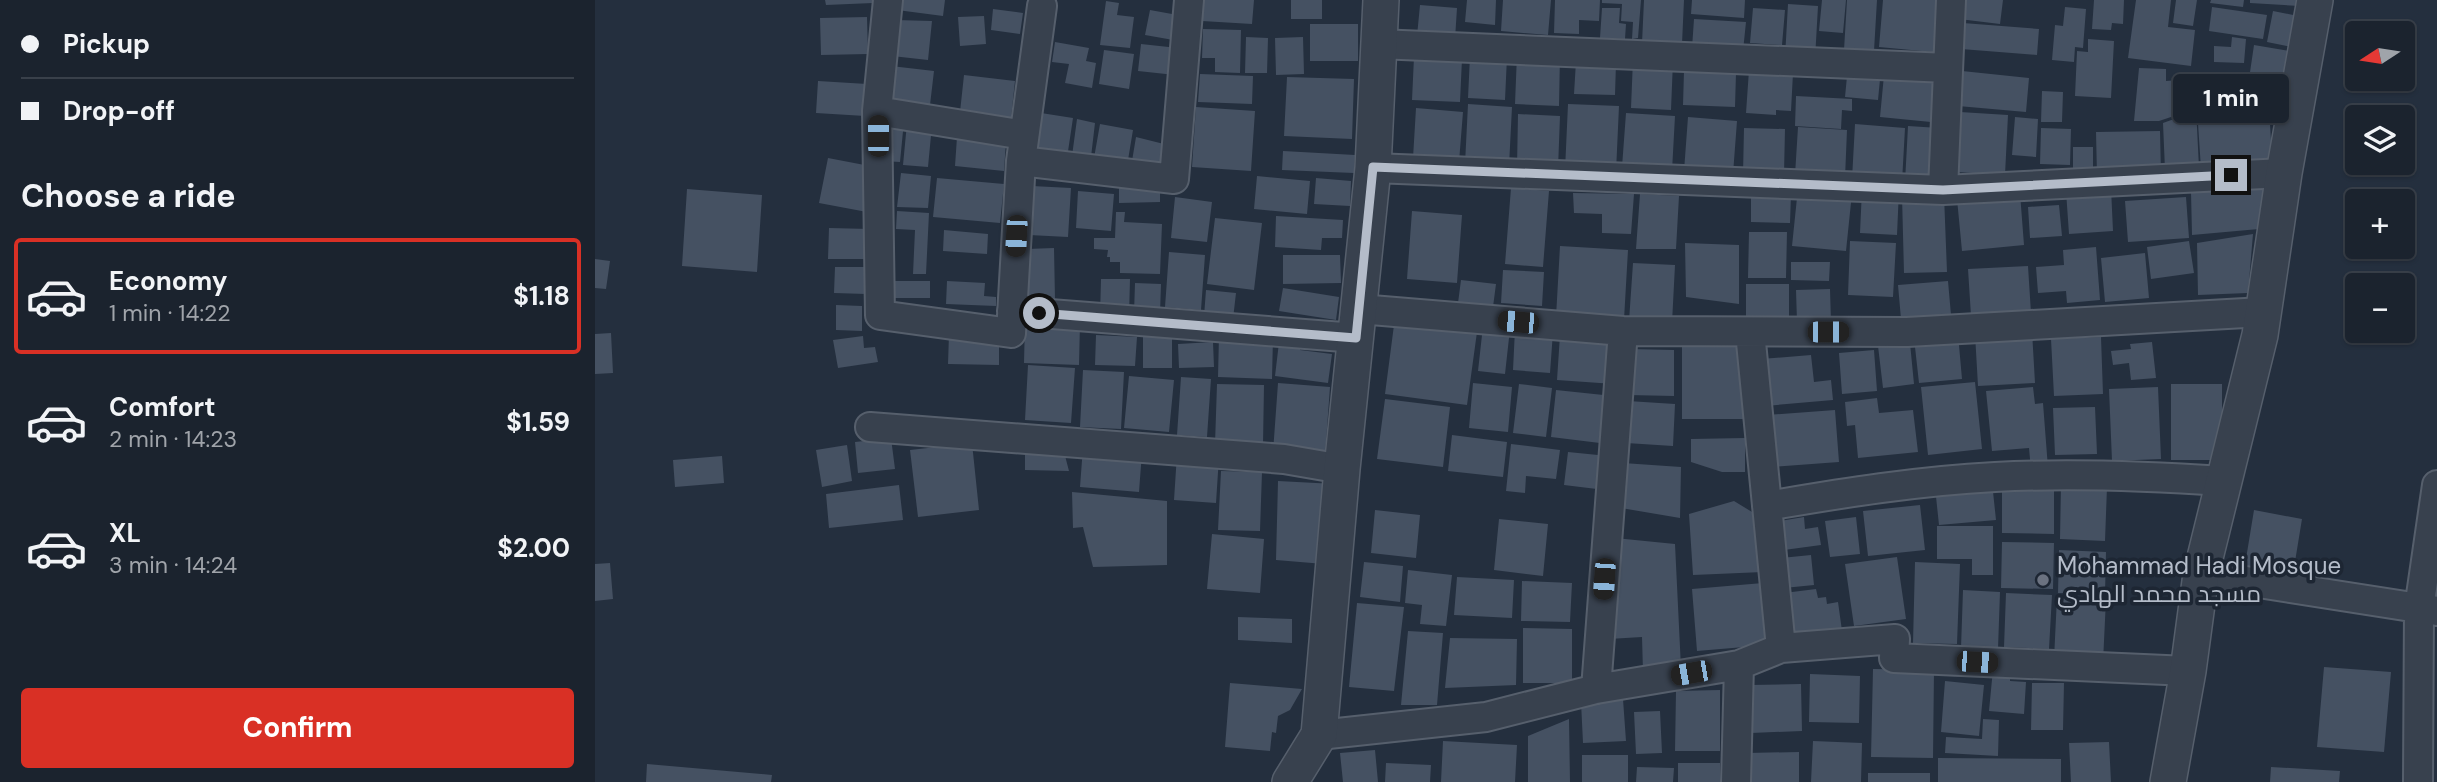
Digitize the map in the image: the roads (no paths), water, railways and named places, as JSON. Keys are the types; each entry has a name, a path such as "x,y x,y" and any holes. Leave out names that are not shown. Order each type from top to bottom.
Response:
{"street":[{"path":"888,0 877,111 880,315 1011,333 1022,148 1042,6"},
{"path":"877,111 1022,148 1174,179 1189,0"},
{"path":"1290,782 1319,735 1342,469 1373,167 1381,0"},
{"path":"1943,190 1951,0"},
{"path":"2168,782 2188,671 2201,574 2260,335 2284,173 2315,0"},
{"path":"1378,44 1948,68"},
{"path":"1373,167 1943,190 2284,173"},
{"path":"1012,311 1358,324 1750,332 1907,332 2263,312"},
{"path":"1596,689 1623,331"},
{"path":"1750,332 1781,648"},
{"path":"870,427 1284,459 1342,469"},
{"path":"1767,506 1906,484 1995,477 2135,476 2224,481"},
{"path":"2418,782 2437,485"},
{"path":"2201,574 2428,610"},
{"path":"1319,735 1486,717 1596,689 1739,665 1781,648 1895,639 1894,658 2188,671"},
{"path":"1736,782 1739,665"}],"place":[{"name":"Mohammad Hadi Mosque مسجد محمد الهادي","path":"2043,580"}]}
